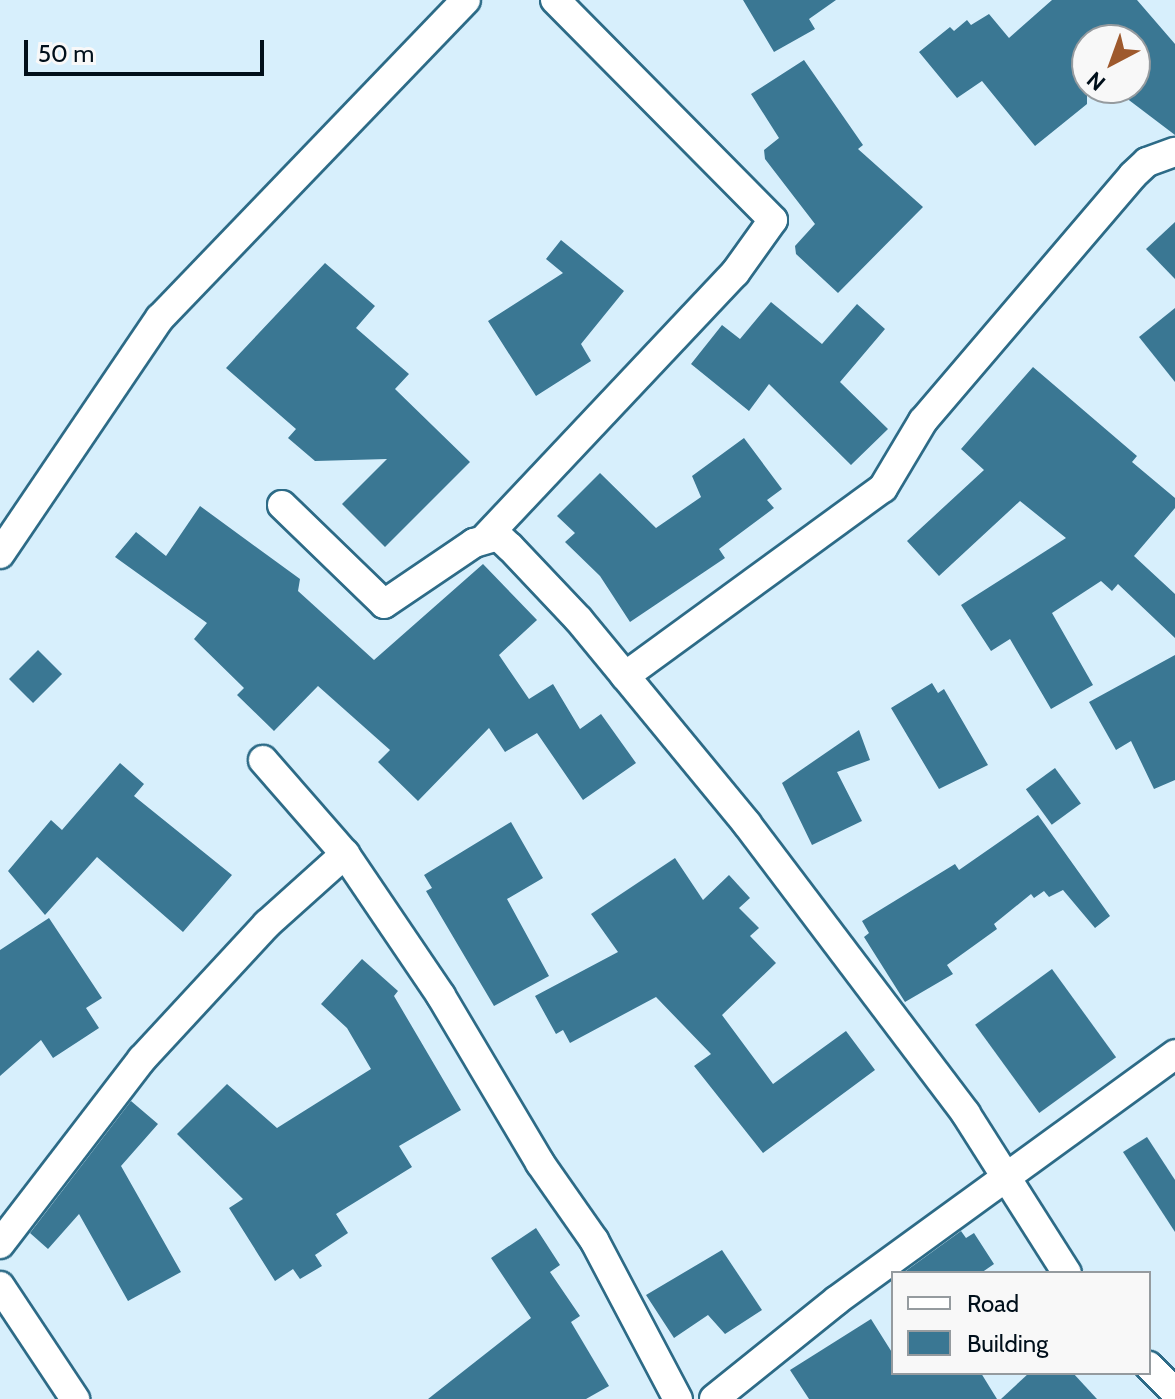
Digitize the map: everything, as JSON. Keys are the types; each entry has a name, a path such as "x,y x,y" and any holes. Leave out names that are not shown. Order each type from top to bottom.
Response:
{"street":[{"path":"0,554 160,318 466,0"},
{"path":"282,505 384,604 486,537 735,273 773,220 555,0"},
{"path":"625,676 883,488 923,421 1133,175 1147,162 1175,152"},
{"path":"486,537 498,536 510,547 625,676 747,824 966,1114 1066,1271"},
{"path":"263,760 345,854 594,1240 678,1399"},
{"path":"0,1244 142,1059 267,924 345,854"},
{"path":"714,1399 837,1300 1008,1181 1175,1054"},
{"path":"0,1286 75,1399"},
{"path":"1151,1368 1175,1392"}],"building":[{"path":"743,0 836,0 809,19 815,29 774,52"},
{"path":"1052,0 1137,0 1175,44 1175,135 1134,104 1151,104 1151,24 1071,24 1071,104 1087,104 1035,146 982,81 957,98 919,52 950,27 954,31 967,20 971,25 989,14 1009,38"},
{"path":"804,60 863,145 858,149 923,207 838,293 796,254 795,246 815,224 765,159 764,150 779,138 751,94"},
{"path":"1175,222 1175,279 1146,249"},
{"path":"561,240 624,291 581,344 591,361 536,396 488,321 563,273 546,259"},
{"path":"325,263 375,306 356,328 409,374 395,389 470,462 385,547 342,504 387,459 315,461 288,438 296,429 226,368"},
{"path":"771,302 822,344 857,304 885,329 840,382 888,429 851,465 769,384 749,411 691,364 722,325 740,339"},
{"path":"1175,308 1175,382 1139,337"},
{"path":"1033,367 1137,456 1132,462 1175,498 1175,508 1134,556 1175,594 1175,638 1118,584 1112,591 1101,581 1052,613 1093,685 1051,709 1010,639 991,651 961,605 1066,538 1020,501 939,576 907,541 984,470 961,449"},
{"path":"744,438 782,489 767,500 774,508 719,549 725,558 630,622 600,576 565,542 575,533 557,516 600,473 656,528 701,497 692,476"},
{"path":"200,506 300,579 298,591 374,660 483,564 537,620 499,655 529,699 553,684 580,729 601,714 636,763 583,800 537,733 505,752 489,728 418,801 378,762 390,750 318,686 274,731 237,695 244,688 194,639 207,623 115,557 136,532 166,556"},
{"path":"38,650 62,674 33,703 9,679"},
{"path":"1175,655 1175,780 1154,789 1131,741 1116,750 1089,702"},
{"path":"932,683 938,693 944,689 988,765 939,789 891,708"},
{"path":"859,730 870,760 837,772 862,821 812,845 782,783"},
{"path":"120,763 144,784 134,796 232,875 183,932 97,857 45,915 8,871 51,820 62,830"},
{"path":"1055,768 1081,804 1052,825 1026,789"},
{"path":"1038,815 1110,916 1095,928 1063,890 1049,897 1044,891 1034,898 1031,894 994,924 997,929 947,965 953,974 905,1002 864,937 869,933 862,921 955,864 959,870"},
{"path":"511,822 543,878 507,899 549,976 494,1006 426,891 432,888 424,875"},
{"path":"675,858 703,900 729,875 750,898 739,908 759,928 750,936 776,963 722,1015 773,1084 846,1031 875,1070 763,1153 694,1066 711,1054 656,997 570,1043 563,1030 556,1034 535,996 618,952 591,914"},
{"path":"49,918 102,998 86,1008 99,1028 53,1058 41,1040 0,1076 0,950"},
{"path":"362,959 398,991 394,996 461,1110 399,1146 412,1167 336,1214 348,1233 315,1255 322,1266 300,1279 293,1269 275,1281 229,1208 243,1199 177,1134 227,1084 277,1128 371,1069 347,1028 321,1004"},
{"path":"1052,969 1116,1057 1039,1113 975,1025"},
{"path":"131,1101 158,1124 121,1166 181,1272 128,1301 79,1214 48,1249 30,1233"},
{"path":"1147,1137 1175,1180 1175,1232 1123,1152"},
{"path":"536,1228 560,1265 550,1272 580,1316 571,1322 609,1386 586,1399 428,1399 531,1318 491,1258"},
{"path":"961,1231 966,1238 974,1233 994,1264 984,1271 906,1271"},
{"path":"722,1250 762,1310 725,1334 708,1315 674,1338 646,1295"},
{"path":"871,1319 891,1351 891,1375 982,1375 997,1399 809,1399 790,1370"},
{"path":"1027,1375 1075,1375 1097,1399 1001,1399"}]}
